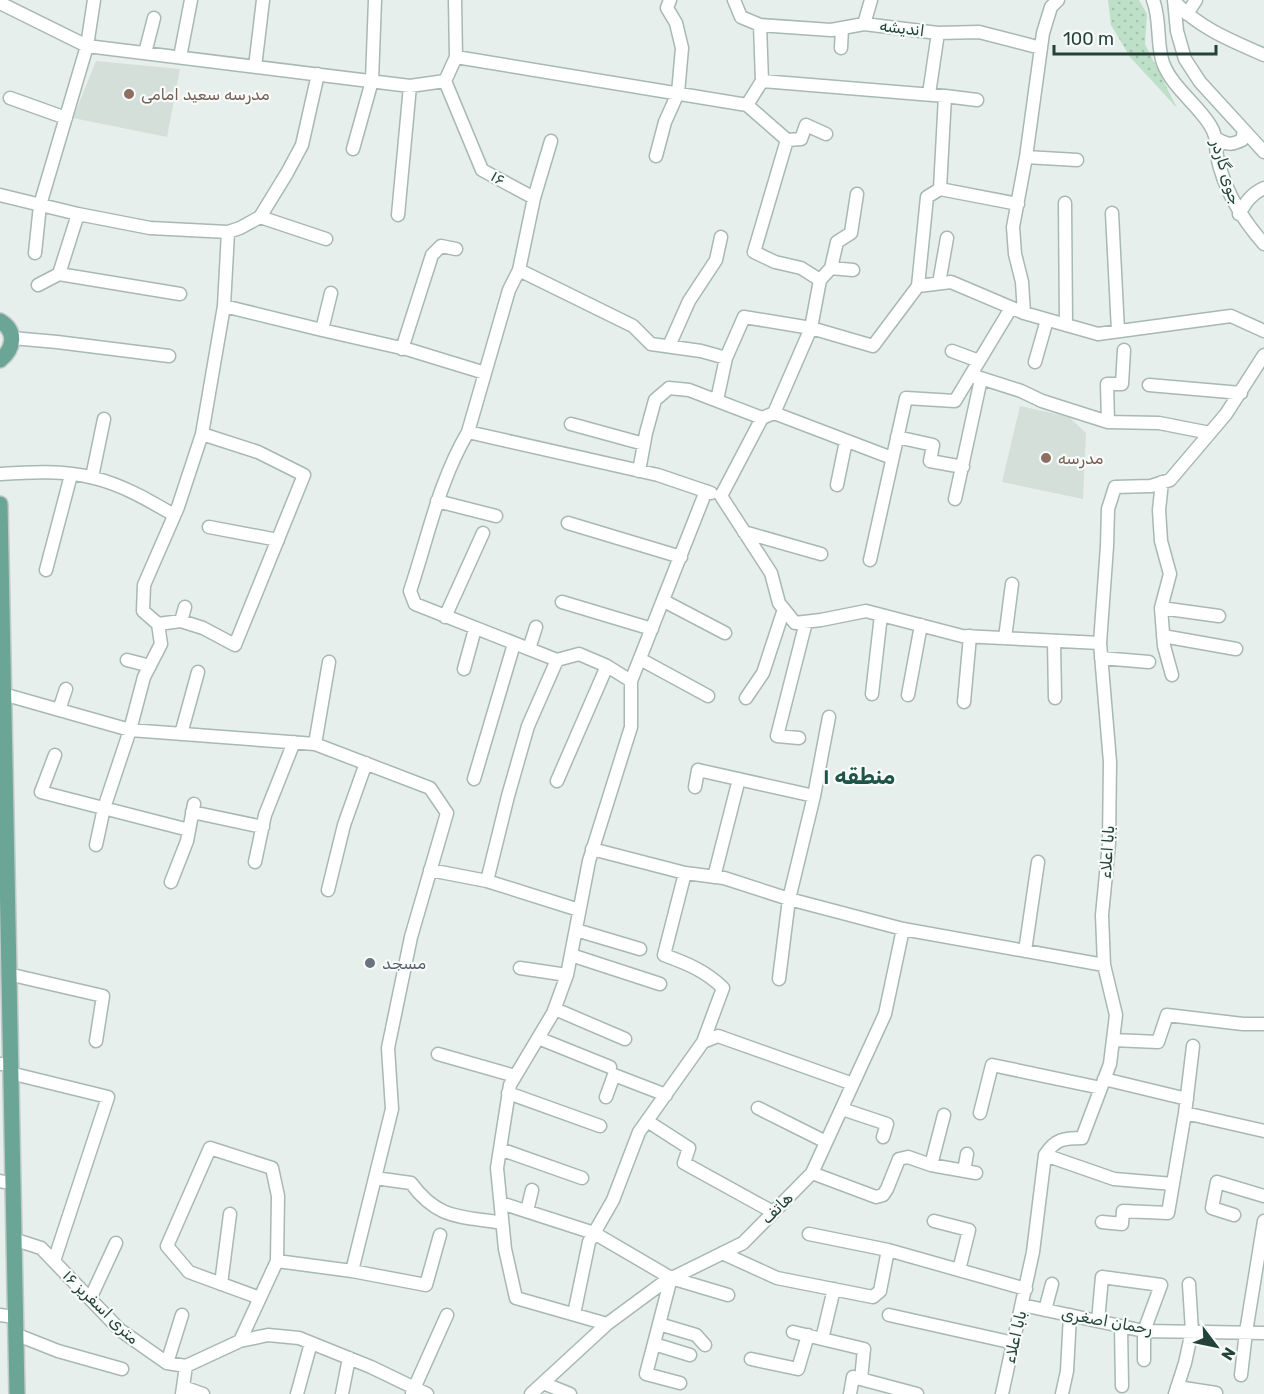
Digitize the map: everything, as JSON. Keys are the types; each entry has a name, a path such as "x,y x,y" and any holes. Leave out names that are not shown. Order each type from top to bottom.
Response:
{"main road":[{"path":"0,360 10,350 12,338 9,329 1,320"},
{"path":"0,504 3,851 8,974 2,1181 15,1334 17,1394"},
{"path":"0,992 4,1067 6,1239 3,1315 9,1394"}],"street":[{"path":"34,253 40,205 87,46 94,0"},
{"path":"180,57 191,0"},
{"path":"255,67 262,0"},
{"path":"353,149 372,81 375,0"},
{"path":"0,3 87,46 410,86 445,81 456,57 455,0"},
{"path":"656,156 665,122 678,93 682,48 676,23 667,8 670,0"},
{"path":"734,0 741,17 760,25 831,30 864,24"},
{"name":"اندیشه","path":"871,0 864,24 938,33 928,94"},
{"path":"955,499 963,467 980,361 1017,311 1022,282 1015,254 1013,227 1026,157 1043,33 1051,7 1058,0"},
{"name":"جوی گاردر","path":"1153,0 1158,16 1158,33 1164,64 1176,84 1209,124 1217,139 1217,155 1230,195 1239,214 1264,244"},
{"path":"1187,14 1196,0"},
{"path":"1175,1 1187,14 1226,38 1264,55"},
{"name":"جوی گاردر","path":"1175,1 1177,31 1185,59 1200,82 1264,152"},
{"path":"145,53 154,18"},
{"path":"747,105 762,81 760,25"},
{"path":"841,48 842,28"},
{"path":"938,33 979,32 1041,48"},
{"path":"456,57 747,105 787,140 801,139 806,125 826,134"},
{"path":"0,195 150,228 228,232 240,228 260,217 302,145 318,74"},
{"name":"۱۶","path":"445,81 483,170 534,198"},
{"path":"762,81 977,100"},
{"path":"398,215 410,86"},
{"path":"940,189 945,96"},
{"path":"10,98 66,118"},
{"path":"1217,139 1226,144 1234,144 1242,140 1244,131"},
{"path":"787,140 754,252 775,262 801,268 820,280"},
{"path":"551,141 534,198 519,270 508,290 468,432 455,454 437,501 410,591 415,604 445,617 557,660 579,654 608,666 630,681"},
{"path":"1026,157 1077,160"},
{"path":"1239,214 1248,200 1264,188"},
{"path":"717,400 726,358 744,317 811,328 873,346 918,286 927,196 940,189 1018,204"},
{"path":"774,413 811,328 820,280 831,268 837,242 851,233 857,194"},
{"path":"1065,203 1066,325"},
{"path":"1112,213 1118,331"},
{"path":"59,274 78,214"},
{"path":"260,217 326,239"},
{"path":"96,845 104,808 130,730 144,678 161,644 158,624 143,611 144,585 174,515 202,434 224,306 228,232"},
{"path":"669,346 689,301 716,260 721,237"},
{"path":"939,283 947,238"},
{"path":"402,348 432,255 441,246 456,249"},
{"path":"831,268 853,270"},
{"path":"519,270 633,326 651,344 701,351 726,358"},
{"path":"38,285 59,274 180,294"},
{"path":"918,286 951,282 1017,311 1098,334 1231,316 1264,331"},
{"path":"322,330 331,292"},
{"path":"224,306 402,348 485,373"},
{"path":"1035,362 1047,320"},
{"path":"12,338 169,356"},
{"path":"1108,422 1107,384 1122,384 1124,350"},
{"path":"952,351 980,361"},
{"path":"1172,675 1161,608 1170,574 1161,541 1159,510 1162,482 1170,480 1210,432 1241,393 1264,355"},
{"path":"976,377 1108,422 1159,423 1210,432"},
{"path":"870,560 906,398 955,401 976,377"},
{"path":"1149,385 1241,393"},
{"path":"639,471 655,400 669,388 689,390 762,417 774,413 892,458"},
{"path":"721,496 762,417"},
{"path":"92,477 104,418"},
{"path":"571,424 644,444"},
{"path":"468,432 639,471 721,496 771,573 780,603 795,623 866,610 970,636 1100,643"},
{"path":"158,624 181,621 203,628 236,645 304,475 258,452 202,434"},
{"path":"897,437 933,445 930,461 963,467"},
{"path":"837,485 846,441"},
{"path":"0,474 28,472 92,477 133,492 174,515"},
{"path":"46,570 71,475"},
{"name":"بابا اعلاء","path":"1002,1394 1033,1252 1046,1155 1052,1145 1066,1138 1082,1138 1110,1064 1116,1015 1104,964 1102,915 1109,843 1110,762 1100,643 1108,509 1115,487 1150,486 1162,482"},
{"path":"607,1324 516,1298 505,1249 497,1168 510,1085 555,1009 567,975 592,849 631,727 630,681 664,601 706,491"},
{"path":"437,501 496,516"},
{"path":"568,523 681,557"},
{"path":"209,527 278,540"},
{"path":"744,532 821,554"},
{"path":"445,617 483,533"},
{"path":"1005,638 1012,584"},
{"path":"664,601 725,633"},
{"path":"562,602 652,629"},
{"path":"181,621 185,607"},
{"path":"1161,608 1219,616"},
{"path":"746,698 763,673 784,609"},
{"path":"872,694 881,615"},
{"path":"799,738 777,736 806,622"},
{"path":"908,695 921,625"},
{"path":"529,650 536,627"},
{"path":"464,669 475,629"},
{"path":"963,702 970,636"},
{"path":"1164,636 1236,650"},
{"path":"1054,641 1055,698"},
{"path":"474,779 514,644"},
{"path":"1101,658 1149,662"},
{"path":"640,659 708,696"},
{"path":"127,660 150,666"},
{"path":"487,881 528,726 557,660"},
{"path":"315,744 329,662"},
{"path":"557,781 608,666"},
{"path":"181,734 198,672"},
{"path":"60,710 66,689"},
{"path":"3,694 130,730 315,744 430,788 447,813 411,937 388,1048 392,1109 352,1271"},
{"path":"779,979 789,899 814,796 829,717"},
{"path":"255,862 265,815 294,742"},
{"path":"55,755 41,792 189,830"},
{"path":"328,890 344,825 366,763"},
{"path":"695,787 698,770 814,796"},
{"path":"714,877 739,779"},
{"path":"171,882 187,841 193,808 263,827"},
{"path":"592,849 685,873 724,878 789,899 903,929 1104,964"},
{"path":"1024,951 1038,862"},
{"path":"430,870 487,881 579,910"},
{"path":"574,1314 589,1242 613,1200 639,1132 703,1042 723,988 711,977 688,964 664,955 685,873"},
{"name":"هاتف","path":"531,1394 607,1324 671,1278 742,1243 812,1173 885,1014 903,929"},
{"path":"576,930 640,949"},
{"path":"571,955 660,984"},
{"path":"520,968 567,975"},
{"path":"8,974 103,996 96,1041"},
{"path":"555,1009 625,1039"},
{"path":"1113,1040 1158,1042 1167,1015 1243,1024 1264,1024"},
{"path":"703,1042 718,1036 853,1084"},
{"path":"538,1038 610,1067"},
{"path":"1102,1222 1122,1224 1123,1211 1168,1213 1185,1113 1193,1046"},
{"path":"438,1054 515,1076"},
{"path":"980,1113 992,1065 1187,1099"},
{"path":"4,1067 108,1096 54,1261"},
{"path":"606,1097 614,1075 666,1095"},
{"path":"508,1094 600,1126"},
{"path":"758,1108 826,1142"},
{"path":"842,1109 887,1124 883,1137"},
{"path":"1185,1113 1264,1131"},
{"path":"931,1165 944,1115"},
{"path":"647,1121 689,1148 684,1163 773,1212"},
{"path":"240,1341 260,1298 277,1261 278,1196 272,1168 210,1148 167,1246 189,1272 260,1298"},
{"path":"500,1149 582,1178"},
{"path":"812,1173 876,1197 884,1195 888,1190 899,1159 908,1157 931,1165 970,1172 967,1155"},
{"path":"1046,1155 1114,1179 1173,1185"},
{"path":"375,1178 411,1183 423,1200 448,1214 502,1223"},
{"path":"1234,1215 1212,1208 1217,1182 1264,1196"},
{"path":"527,1211 532,1190"},
{"path":"501,1203 594,1233 671,1278 728,1295"},
{"path":"221,1284 230,1214"},
{"path":"934,1221 969,1230 959,1270"},
{"path":"1241,1375 1264,1221"},
{"path":"809,1234 888,1250 1026,1289"},
{"path":"277,1261 352,1271 426,1285 440,1235"},
{"name":"۱۶ متری اسفریز","path":"6,1239 41,1248 120,1330 167,1364 186,1366"},
{"path":"90,1299 116,1243"},
{"path":"722,1253 777,1278 873,1297 880,1291 888,1250"},
{"path":"1098,1321 1102,1277 1161,1285 1144,1331 1144,1360"},
{"path":"671,1278 646,1374 681,1383"},
{"path":"1045,1310 1052,1284"},
{"path":"1189,1284 1192,1331 1176,1390 1216,1393"},
{"path":"822,1339 834,1289"},
{"name":"رحمان اصغری","path":"1022,1305 1144,1331 1264,1333"},
{"path":"167,1364 182,1315"},
{"path":"413,1390 447,1315"},
{"path":"889,1315 1014,1343"},
{"path":"1062,1394 1067,1371 1070,1315"},
{"path":"659,1324 696,1335 705,1345"},
{"path":"1121,1326 1122,1386"},
{"path":"793,1332 864,1349 861,1379"},
{"path":"15,1334 58,1351 122,1369"},
{"path":"203,1394 183,1390 186,1366 240,1341 268,1335 299,1338 349,1358 413,1390 427,1394"},
{"path":"751,1359 798,1369 808,1335"},
{"path":"297,1394 311,1343"},
{"path":"654,1344 690,1354"},
{"path":"342,1394 349,1358"},
{"path":"850,1394 853,1377 917,1394"},
{"path":"543,1383 570,1394"}],"shaded area":[{"name":"مدرسه سعید امامی","path":"96,61 180,69 167,137 73,118"},
{"name":"مدرسه","path":"1020,406 1069,417 1086,433 1083,499 1002,482"}],"green space":[{"path":"1108,0 1139,0 1147,14 1145,44 1177,108 1130,57 1111,25"}],"place":[{"name":"مدرسه سعید امامی","path":"129,94"},
{"name":"مدرسه","path":"1046,458"},
{"name":"مسجد","path":"370,963"}],"district":[{"name":"منطقه ۱","path":"859,776"}]}
